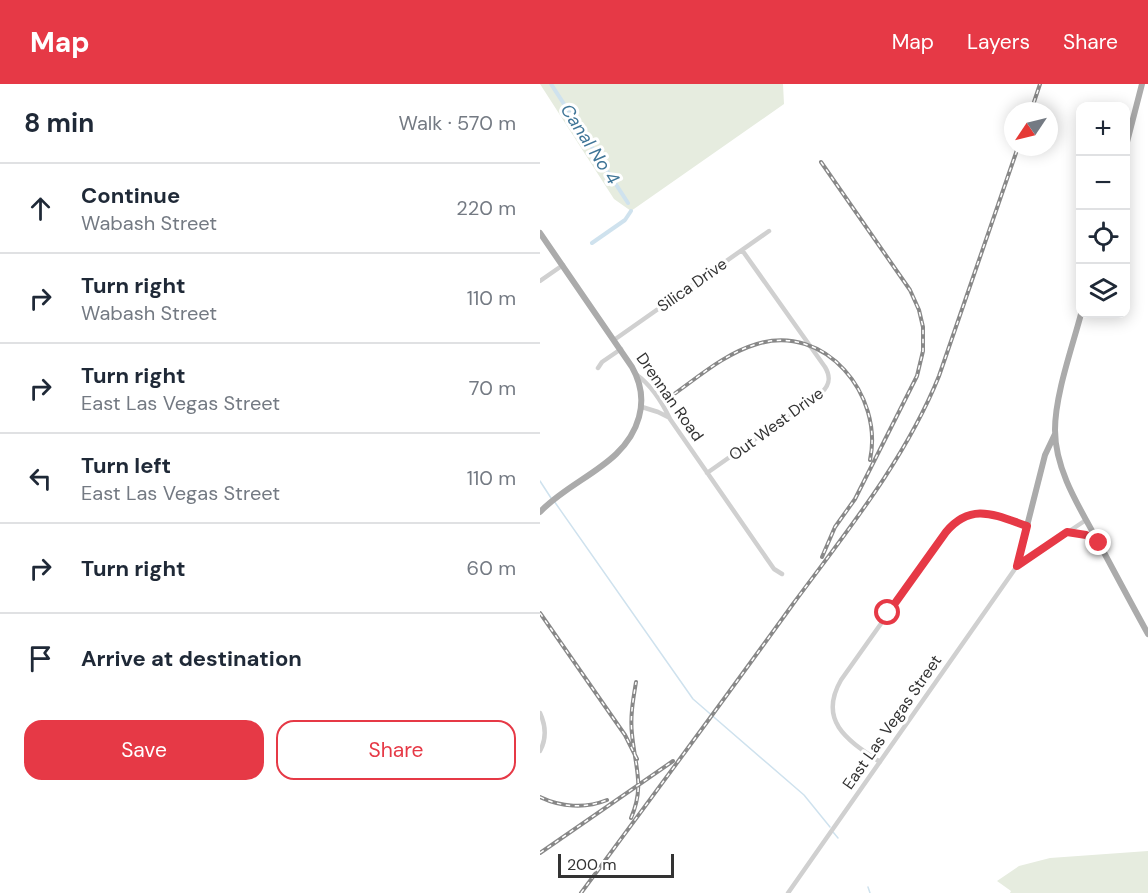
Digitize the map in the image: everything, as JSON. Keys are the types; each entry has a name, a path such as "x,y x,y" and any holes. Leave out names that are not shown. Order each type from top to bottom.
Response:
{"main road":[{"path":"1130,128 1142,84"},
{"name":"Drennan Road","path":"540,233 637,375"},
{"path":"1080,318 1056,416 1055,434 1062,468 1086,520 1148,634"},
{"path":"540,512 558,495 622,450 636,428 642,407 637,375"},
{"path":"1027,526 1045,455 1055,434"},
{"path":"1067,532 1086,535 1099,543"}],"street":[{"name":"Silica Drive","path":"614,340 769,231"},
{"name":"Out West Drive","path":"707,473 821,393 829,383 829,375 825,367 742,250"},
{"path":"540,281 563,265"},
{"path":"598,368 602,362 621,349"},
{"name":"Drennan Road","path":"637,375 647,382 774,569 782,574"},
{"path":"642,407 670,419"},
{"path":"880,762 849,741 837,723 833,712 833,699 841,680 954,522 967,515 987,513 1027,526"},
{"name":"East Las Vegas Street","path":"788,893 1017,566 1086,520"},
{"name":"East Las Vegas Street","path":"1017,566 1027,526"},
{"path":"540,713 545,729 545,739 540,751"}],"shaded area":[{"path":"540,84 783,84 784,104 631,211 614,199"},
{"path":"1148,851 1148,893 1010,893 1011,891 997,881 1019,866 1050,858"}],"waterway":[{"name":"Canal No 4","path":"551,84 628,203"},
{"name":"Canal No 4","path":"592,243 625,220 631,211"},
{"path":"540,481 551,498"},
{"path":"554,501 693,699 804,795 830,827"},
{"path":"833,832 838,838"},
{"path":"868,887 870,893"}],"railway":[{"path":"1034,102 1040,84"},
{"path":"581,893 854,522 892,466 925,407 939,376 1015,156"},
{"path":"821,162 910,290 919,310 923,327 923,351 917,376 855,499 835,527 822,557"},
{"path":"667,399 710,368 745,348 782,340 805,344 826,354 844,370 858,389 868,412 872,435 870,460"},
{"path":"540,613 625,735 637,759"},
{"path":"631,818 638,786 631,728 636,682"},
{"path":"540,853 673,761"},
{"path":"540,797 573,806 590,805 607,800"}],"route":[{"path":"888,613 954,522 967,515 987,513 1027,526 1017,566 1067,532 1089,536 1099,543"}]}
